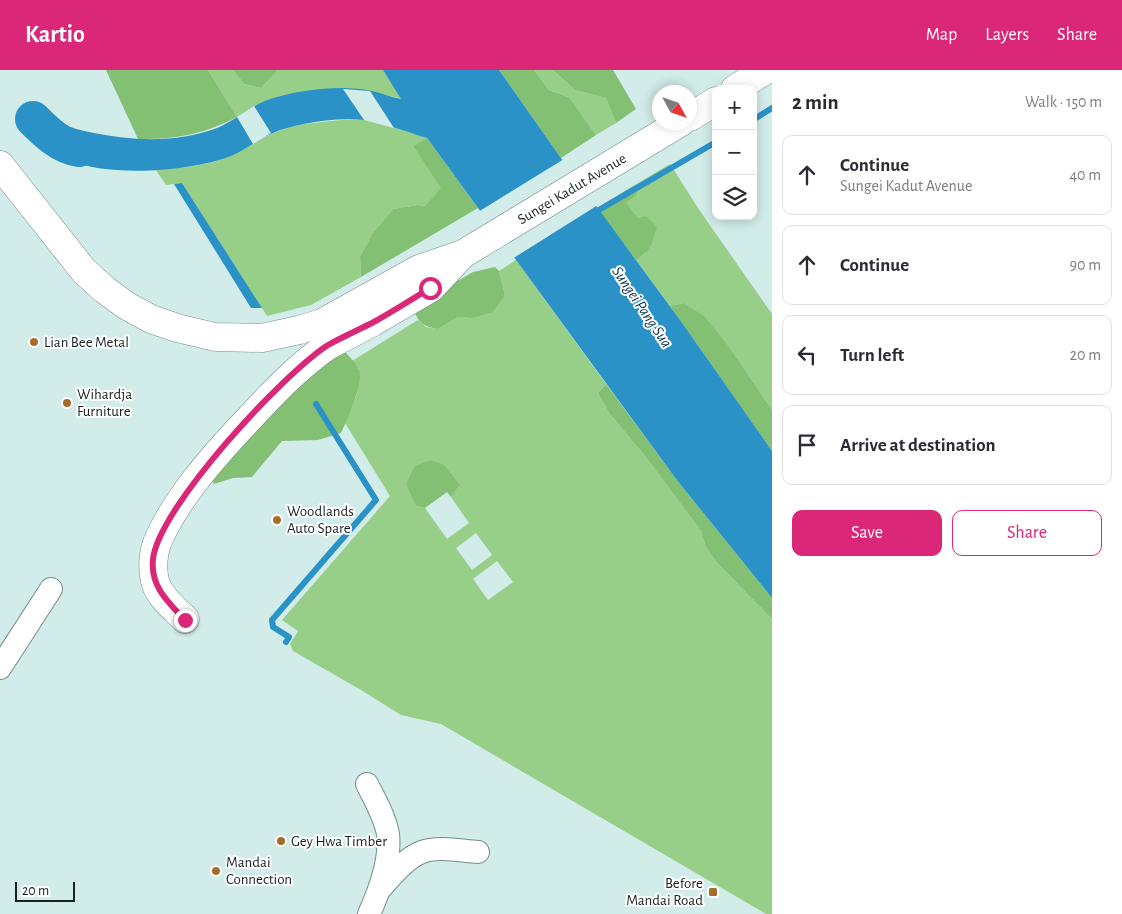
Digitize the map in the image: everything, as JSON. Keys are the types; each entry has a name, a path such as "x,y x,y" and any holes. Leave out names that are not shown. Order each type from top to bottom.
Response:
{"street":[{"path":"742,85 766,70"},
{"path":"697,113 712,103"},
{"name":"Sungei Kadut Avenue","path":"0,166 84,271 127,306 151,319 177,328 215,337 262,338 322,323 419,269 473,249 668,130"},
{"name":"Sungei Kadut Avenue","path":"185,620 158,589 153,560 156,544 182,499 218,453 282,384 313,356 430,288 473,249"},
{"path":"0,668 50,589"},
{"path":"367,784 382,815 388,833 388,846 379,892 369,914"},
{"path":"379,892 400,867 421,852 438,850 478,852"}],"green space":[{"path":"106,70 208,70 237,117 213,128 189,135 138,139"},
{"path":"208,70 233,70 244,84 261,88 278,70 383,70 402,99 370,91 324,89 254,106 237,117"},
{"path":"233,70 278,70 261,88 244,84"},
{"path":"499,70 534,70 549,90 570,98 596,135 561,158"},
{"path":"534,70 553,70 575,90 606,98 616,123 596,135 570,98 549,90"},
{"path":"553,70 613,70 636,109 616,123 606,98 575,90"},
{"path":"341,120 364,120 379,123 427,138 413,146 442,188 425,206 418,205 393,209 372,234 360,257 361,277 311,305 267,316 182,183 166,185 156,170 214,162 284,129 305,124"},
{"path":"427,138 478,208 361,277 360,257 372,234 393,209 418,205 425,206 441,188 413,146"},
{"path":"670,164 700,211 772,314 772,410 728,345 704,317 684,303 670,306 636,260 645,254 638,218 625,203 638,194 633,186"},
{"path":"633,186 638,194 626,203 638,218 646,216 657,227 650,246 636,260 597,208"},
{"path":"516,260 606,384 598,393 609,413 645,456 701,531 706,547 718,564 772,619 772,914 766,914 441,724 401,715 293,651 290,644 298,631 282,620 390,496 345,423 357,394 359,369 352,361 418,320 426,327 438,329 458,317 472,318 505,295 499,271","holes":["460,485 451,497 469,523 447,539 425,508 416,506","476,533 492,555 472,570 456,548","497,561 513,582 488,600 473,579"]},
{"path":"495,267 499,271 505,295 493,312 472,318 458,317 438,329 424,325 419,320 412,307 473,272"},
{"path":"684,303 704,316 728,345 772,410 772,451 670,306"},
{"path":"342,348 358,367 360,376 354,402 341,433 318,440 282,441 252,477 233,478 214,484 210,476 253,426"},
{"path":"606,384 676,479 772,598 772,619 718,564 706,547 701,531 645,456 609,413 598,393"},
{"path":"431,460 444,465 460,485 451,497 447,492 425,508 416,506 406,484 415,466"}],"water":[{"name":"Sungei Pang Sua","path":"383,70 499,70 680,320 772,451 772,598 676,479 427,138 372,121 326,120 287,128 261,139 236,154 215,161 177,168 135,171 96,168 80,164 53,151 29,132 46,112 65,125 109,136 140,139 171,138 202,133 217,128 269,99 300,92 349,88 372,91 401,99"},
{"path":"182,183 262,308 251,308 174,184"}],"pier":[{"path":"343,89 370,91 394,128 364,120"},
{"path":"254,106 271,133 253,144 237,117"},
{"path":"564,159 598,205 512,259 478,212"}],"waterway":[{"path":"757,117 772,108"},
{"path":"33,119 60,142 79,149"},
{"path":"592,214 712,144"},
{"path":"286,642 289,637 273,627 272,620 376,500 316,404"}],"place":[{"name":"Lian Bee Metal","path":"34,342"},
{"name":"Wihardja Furniture","path":"67,403"},
{"name":"Woodlands Auto Spare","path":"277,520"},
{"name":"Gey Hwa Timber","path":"281,841"},
{"name":"Mandai Connection","path":"216,871"},
{"name":"Before Mandai Road","path":"713,892"}],"route":[{"path":"185,620 158,589 153,560 156,544 182,499 218,453 266,400 313,356 430,288"}]}
